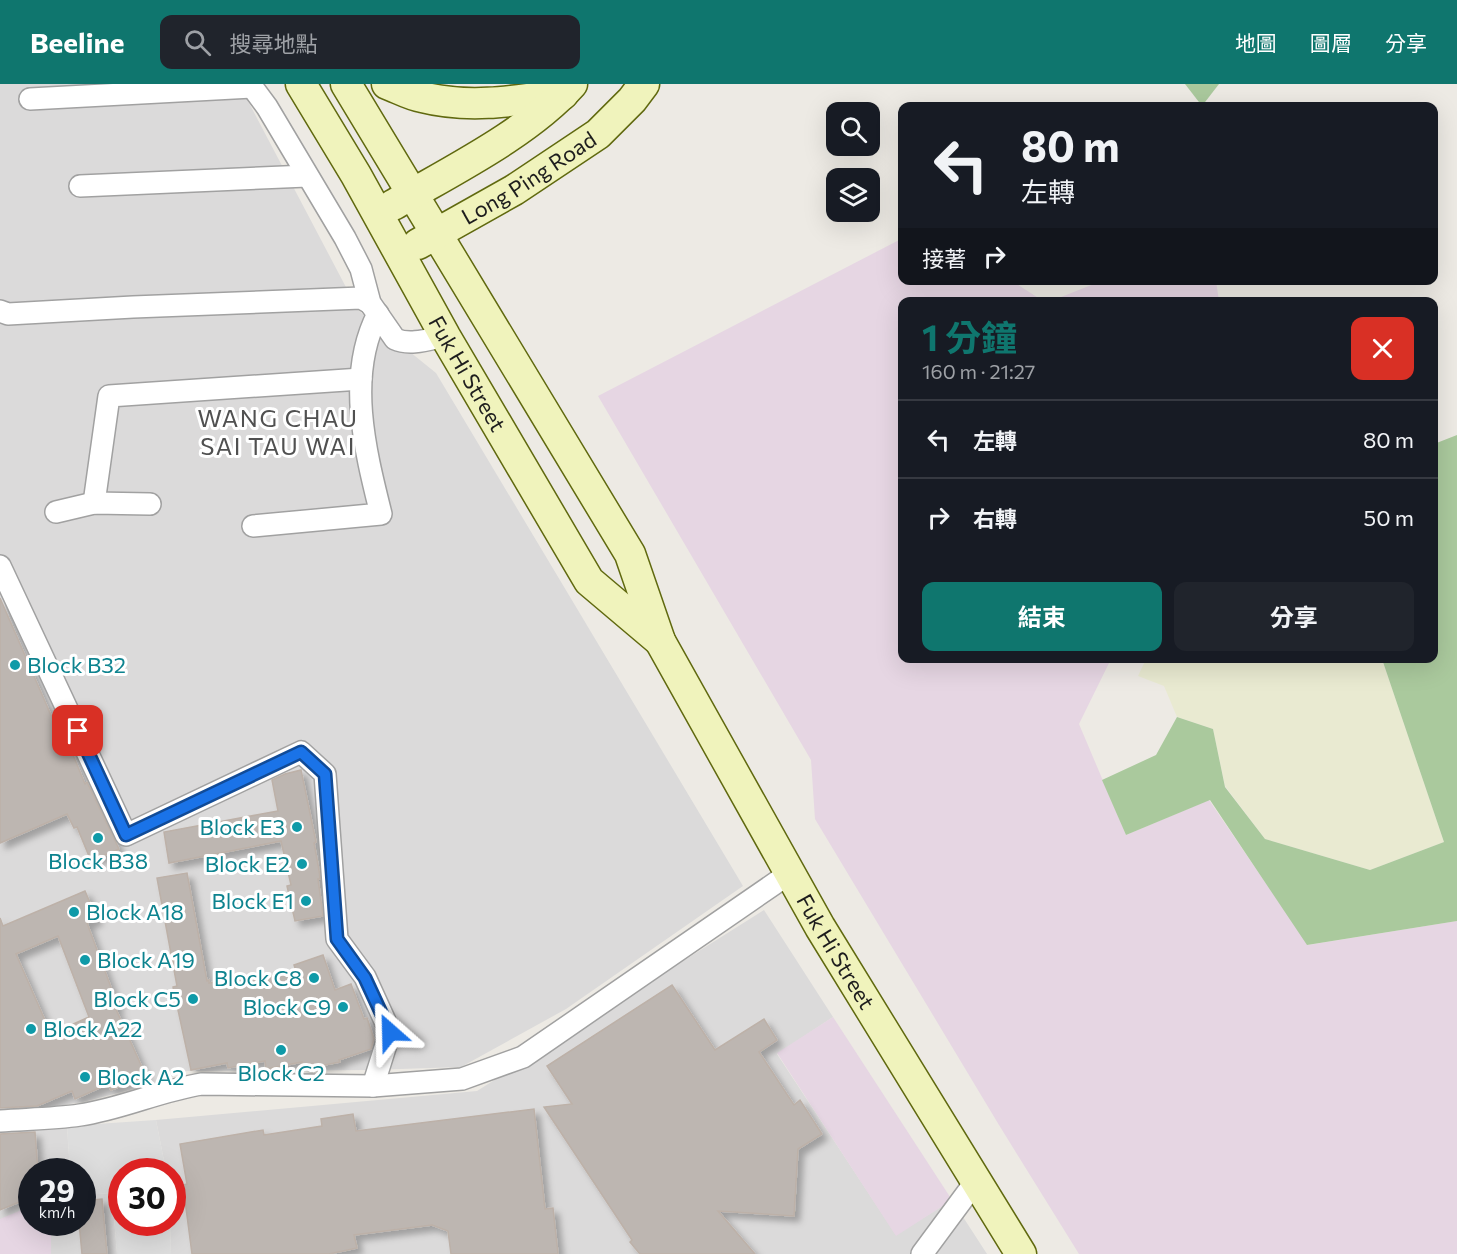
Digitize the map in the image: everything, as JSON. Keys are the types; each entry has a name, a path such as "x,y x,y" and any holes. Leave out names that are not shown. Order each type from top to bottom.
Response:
{"street":[{"name":"Fuk Hi Street","path":"301,84 589,581 660,641"},
{"name":"Fuk Hi Street","path":"346,84 435,235 630,554 660,641 820,927 1021,1254"},
{"path":"387,84 421,97 454,103 496,103 567,89"},
{"name":"Long Ping Road","path":"400,254 513,190 598,134 632,100 644,84"},
{"path":"30,99 251,86 267,107 345,238 361,269 374,308 395,339 415,342 445,336"},
{"name":"Long Ping Road","path":"377,214 469,162 512,134 567,89"},
{"path":"80,186 307,176"},
{"path":"0,311 8,314 362,298 374,308"},
{"path":"253,526 381,514 366,452 361,379 374,308"},
{"path":"94,503 109,396 361,379"},
{"path":"56,512 94,503 150,504"},
{"path":"0,566 126,835 301,752 325,774 337,939 365,978 390,1032 373,1086"},
{"path":"0,1121 80,1115 151,1098 178,1088 202,1084 373,1086 462,1079 523,1057 790,873"},
{"path":"922,1254 976,1181"}],"shaded area":[{"path":"0,84 239,84 358,310 436,373 743,886 566,1009 461,1067 187,1071 153,1084 83,1102 0,1112"},
{"path":"898,241 898,285 1018,285 1037,297 898,297 898,663 1109,663 1079,724 1126,835 1209,800 1308,945 1457,921 1457,1254 1079,1254 815,819 811,760 598,396"},
{"path":"1091,285 1217,285 1218,297 1061,297"},
{"path":"764,910 833,1017 777,1054 896,1235 952,1200 987,1254 171,1254 170,1236 186,1236 186,1158 163,1158 156,1120 477,1091"},
{"path":"833,1017 952,1200 896,1236 777,1053"},
{"path":"156,1120 163,1158 108,1158 108,1193 96,1194 96,1158 69,1158 67,1126"},
{"path":"67,1126 69,1158 18,1158 18,1236 96,1236 96,1194 108,1193 108,1236 116,1236 117,1254 0,1254 0,1128"},
{"path":"18,1211 18,1236 51,1236 51,1254 0,1254 0,1219"},
{"path":"116,1236 170,1236 171,1254 117,1254"}],"green space":[{"path":"1185,84 1219,84 1205,102 1199,102"},
{"path":"1457,435 1457,921 1307,945 1210,800 1126,835 1102,780 1156,755 1177,717 1213,729 1225,787 1265,839 1370,870 1444,842 1383,663 1438,663 1438,442"},
{"path":"1144,663 1383,663 1444,842 1370,870 1265,839 1225,786 1213,729 1177,717 1164,686 1138,676"}],"building":[{"path":"0,598 67,752 71,750 85,784 87,782 119,849 91,861 77,827 74,828 67,814 0,843"},
{"path":"301,770 316,842 314,843 323,916 295,921 287,886 291,885 281,841 169,863 164,832 278,811 272,780"},
{"path":"187,873 209,983 246,977 246,980 296,971 294,965 323,955 335,990 351,984 374,1039 371,1049 339,1060 340,1062 303,1069 302,1062 266,1069 265,1061 228,1068 227,1063 191,1070 173,987 177,986 157,878"},
{"path":"85,891 97,919 87,923 118,1006 115,1007 146,1076 111,1090 108,1084 75,1099 72,1091 37,1106 0,1108 0,918 3,926","holes":["58,936 89,1017 51,1034 16,954"]},
{"path":"672,985 715,1050 764,1019 777,1040 759,1052 794,1105 800,1100 822,1134 798,1149 794,1216 718,1211 755,1254 640,1254 630,1242 632,1240 544,1107 572,1104 547,1066"},
{"path":"534,1109 545,1209 553,1208 558,1254 451,1254 448,1231 432,1225 354,1235 357,1248 329,1254 192,1254 186,1208 186,1158 182,1158 180,1144 263,1130 264,1135 322,1126 321,1119 353,1114 356,1131"},
{"path":"35,1132 37,1158 18,1158 18,1203 0,1210 0,1134"},
{"path":"102,1199 107,1254 82,1254 80,1236 96,1236 96,1200"}],"place":[{"name":"Block B32","path":"15,665"},
{"name":"Block E3","path":"297,827"},
{"name":"Block B38","path":"98,838"},
{"name":"Block E2","path":"302,864"},
{"name":"Block E1","path":"306,901"},
{"name":"Block A18","path":"74,912"},
{"name":"Block A19","path":"85,960"},
{"name":"Block C8","path":"314,978"},
{"name":"Block C5","path":"193,999"},
{"name":"Block C9","path":"343,1007"},
{"name":"Block A22","path":"31,1029"},
{"name":"Block C2","path":"281,1050"},
{"name":"Block A2","path":"85,1077"}],"district":[{"name":"WANG CHAU SAI TAU WAI","path":"278,433"}],"route":[{"path":"78,731 126,835 301,752 325,774 337,939 365,978 390,1032"}]}
